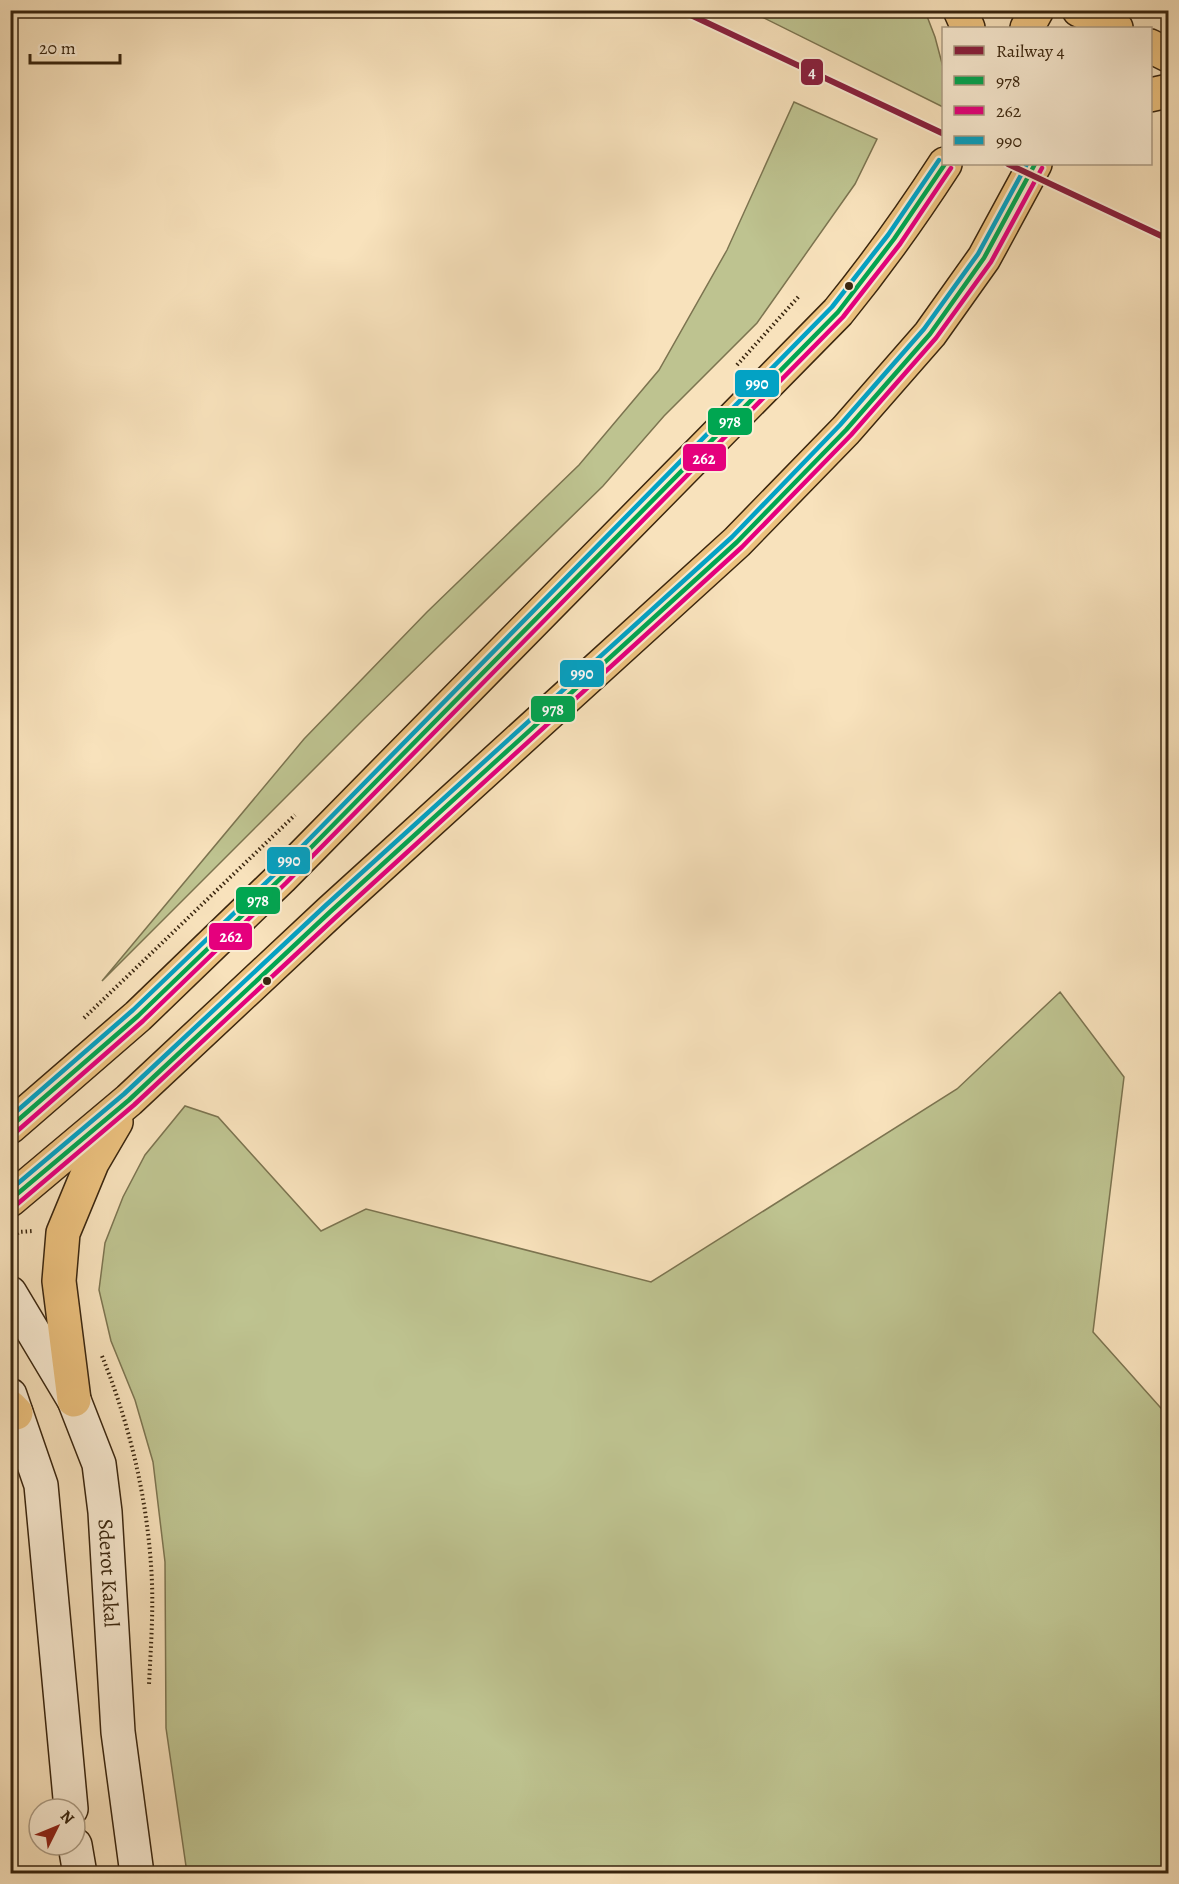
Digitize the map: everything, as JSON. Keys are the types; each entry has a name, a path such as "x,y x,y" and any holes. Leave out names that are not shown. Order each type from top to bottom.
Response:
{"main road":[{"path":"960,10 968,27"},
{"path":"1028,27 1037,10"},
{"path":"1079,10 1113,23"},
{"path":"1152,47 1168,55"},
{"path":"1152,95 1168,91"},
{"path":"10,1127 138,1016 281,878 838,312 874,268 944,165"},
{"path":"10,1200 129,1100 330,912 737,542 846,430 930,334 984,258 1034,165"},
{"path":"74,1400 59,1281 63,1233 92,1163 129,1100"}],"street":[{"name":"Sderot Kakal","path":"10,1293 74,1400 99,1464 105,1512 118,1732 137,1874"},
{"path":"12,1405 41,1485 70,1797"},
{"path":"77,1857 80,1874"}],"path":[{"path":"10,1239 19,1232 38,1231"}],"green space":[{"path":"750,11 925,11 942,63 942,107"},
{"path":"794,102 877,139 855,184 757,323 664,416 603,486 364,719 102,981 304,739 427,612 579,465 659,370 727,250"},
{"path":"1060,992 1124,1077 1093,1332 1168,1416 1168,1873 187,1873 166,1728 165,1562 153,1462 135,1400 111,1341 99,1290 105,1243 123,1197 145,1155 185,1106 218,1117 321,1231 366,1209 651,1282 957,1089"}],"rail line":[{"name":"4","path":"680,10 942,133"},
{"name":"4","path":"1010,165 1168,239"}],"transit line":[{"name":"990","path":"10,1117 133,1010 276,873 832,307 888,235 939,160"},
{"name":"978","path":"10,1127 138,1016 281,878 838,312 894,239 944,165"},
{"name":"990","path":"10,1190 124,1094 325,906 732,537 840,425 924,329 978,254 1026,165"},
{"name":"978","path":"10,1200 129,1100 330,912 737,542 846,430 930,334 984,258 1034,165"},
{"name":"262","path":"15,1133 143,1021 286,883 843,317 900,244 951,168"},
{"name":"262","path":"15,1206 134,1105 335,918 742,547 851,435 936,338 991,262 1042,168"}]}
